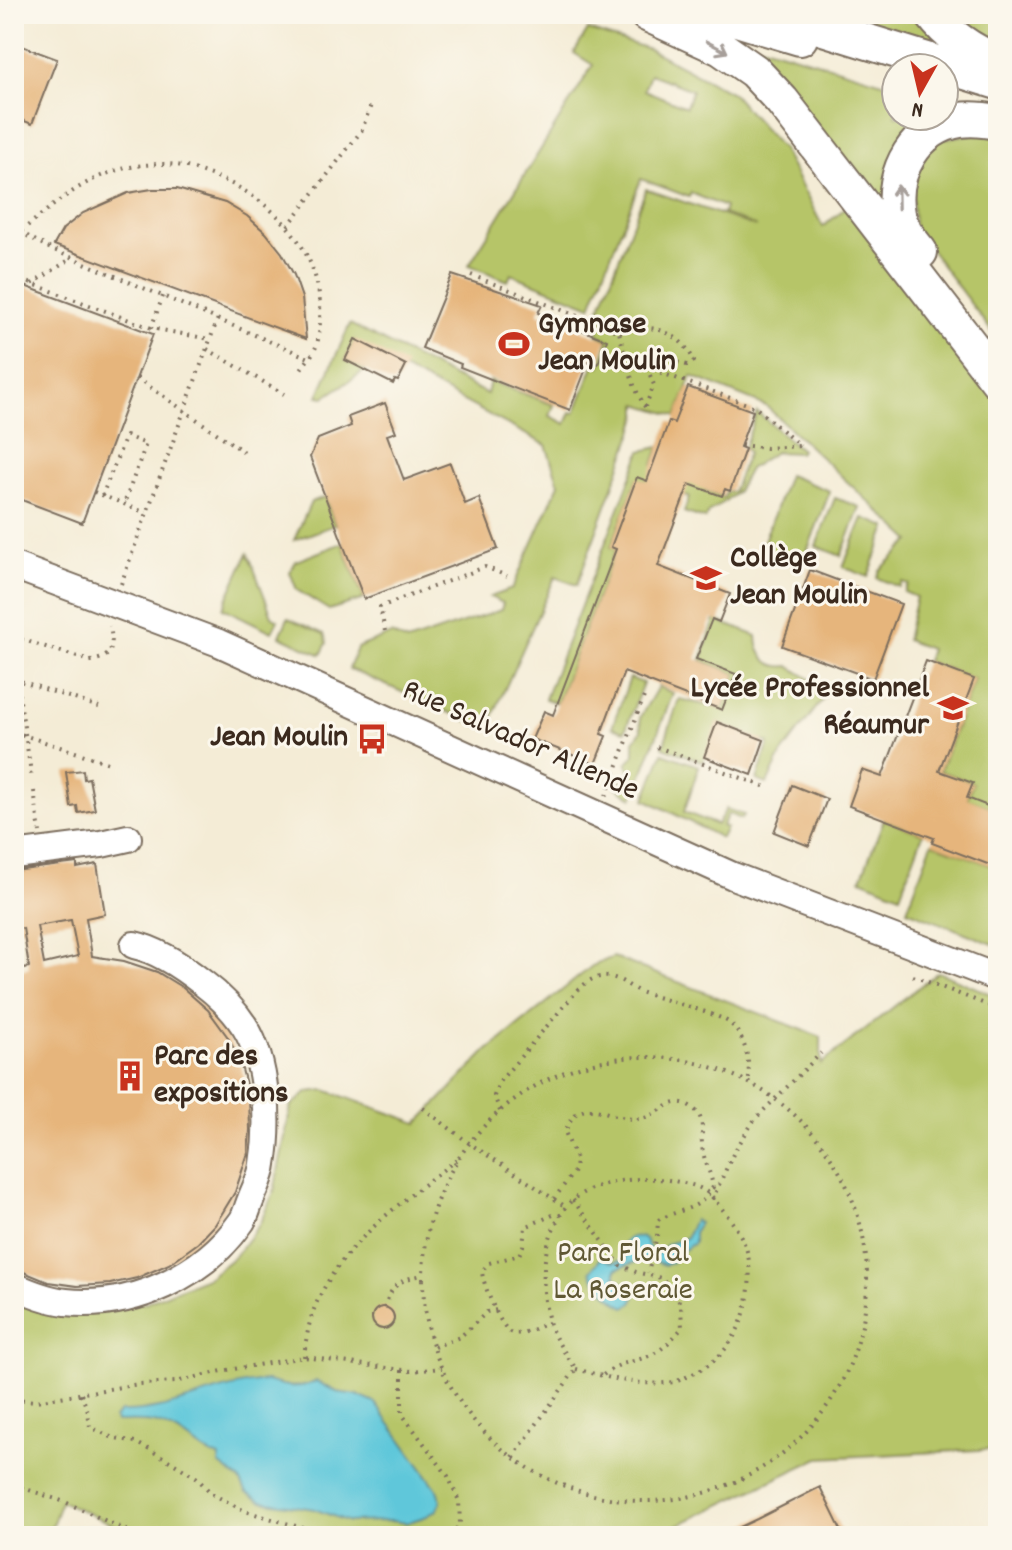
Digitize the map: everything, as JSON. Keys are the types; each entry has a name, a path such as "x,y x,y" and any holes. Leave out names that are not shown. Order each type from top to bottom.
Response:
{"main road":[{"path":"647,14 721,48 754,71 782,101 998,381"},
{"path":"720,14 880,62"},
{"path":"778,14 998,82"},
{"path":"932,14 940,26 974,52 998,62"},
{"path":"960,86 998,98"},
{"path":"998,122 961,119 933,129 917,142 902,166 896,188 898,216 907,235 998,354"}],"street":[{"name":"Rue Salvador Allende","path":"14,566 219,643 733,876 998,978"},
{"path":"14,855 128,838"},
{"path":"14,1286 67,1302 111,1300 155,1290 201,1266 243,1220 263,1166 266,1099 259,1059 245,1028 221,997 191,973 145,947 134,945"}],"path":[{"path":"288,226 362,130 372,102"},
{"path":"301,369 309,358 315,348 320,327 320,293 311,264 288,226 259,199 226,180 166,164 123,169 93,178 72,190 17,231 72,258 309,358"},
{"path":"32,284 72,258"},
{"path":"471,275 619,332 639,326 662,330 678,340 694,361 687,365 645,356 644,362 653,376 654,389 645,407 635,388 619,332"},
{"path":"14,277 151,328 210,339"},
{"path":"151,328 163,296"},
{"path":"14,637 90,661 99,660 113,646 108,616 218,318"},
{"path":"207,349 284,394"},
{"path":"626,360 755,407 800,446 766,448 741,445"},
{"path":"137,378 244,452"},
{"path":"102,496 126,436 146,444 124,504"},
{"path":"94,492 146,513"},
{"path":"385,631 380,607 485,567 507,576"},
{"path":"14,662 32,779"},
{"path":"16,680 99,707"},
{"path":"612,784 645,694"},
{"path":"14,732 109,763"},
{"path":"657,747 769,788"},
{"path":"34,791 43,850"},
{"path":"500,1111 494,1096 499,1082 577,991 592,978 607,976 621,980 637,991 728,1021 741,1036 749,1059 749,1082"},
{"path":"913,976 998,1009"},
{"path":"648,1273 658,1220 700,1205 711,1196 755,1119 821,1053"},
{"path":"638,1057 676,1059 713,1068 749,1082 776,1100 809,1129 835,1163 854,1203 865,1245 868,1288 862,1331 847,1372 825,1410 796,1442 761,1469 722,1487 679,1498 636,1501 592,1494 551,1480 513,1457 460,1402 442,1368 425,1311 423,1275 428,1234 439,1195 469,1143 500,1111 530,1089 564,1073 613,1060 638,1057"},
{"path":"554,1199 575,1170 576,1159 565,1132 577,1113 590,1110 614,1117 642,1119 668,1104 678,1102 689,1105 698,1113 704,1156 713,1187 711,1196"},
{"path":"423,1108 469,1143 566,1207"},
{"path":"304,1357 316,1303 337,1269 388,1214 458,1159"},
{"path":"655,1177 697,1186 711,1196 734,1223 749,1259 747,1310 732,1341 713,1363 677,1381 634,1384 576,1369 560,1347 549,1323 541,1275 553,1232 566,1207 592,1190 621,1180 655,1177"},
{"path":"573,1200 620,1265 661,1278 675,1292 681,1306 682,1328 653,1355 616,1365 602,1376"},
{"path":"549,1323 514,1334 506,1331 482,1282 482,1271 489,1263 519,1255 525,1227 553,1215 561,1215"},
{"path":"385,1308 387,1295 399,1280 423,1275"},
{"path":"434,1347 460,1337 487,1312 497,1310"},
{"path":"14,1399 36,1401 139,1384 176,1382 304,1357 402,1370 442,1368"},
{"path":"513,1457 576,1369"},
{"path":"402,1370 402,1414 431,1449 459,1501 460,1524 451,1536"},
{"path":"81,1394 90,1427 111,1437 135,1442 163,1457 196,1477 212,1494 245,1511 330,1536"},
{"path":"14,1485 65,1502 139,1536"}],"green space":[{"path":"833,14 928,14 948,49"},
{"path":"952,14 998,14 998,45 979,38"},
{"path":"588,30 649,49 732,93 782,149 823,227 852,202 998,391 998,810 967,799 973,783 940,771 974,679 926,661 930,649 906,640 916,597 904,592 908,584 902,582 899,587 877,578 880,570 911,541 766,406 692,376 677,416 638,404 633,432 577,585 555,577 487,729 349,669 357,648 391,634 407,642 501,610 503,603 490,597 512,589 559,484 546,445 355,340 345,360 366,370 325,397 318,396 350,324 487,394 490,381 554,405 550,416 566,424 571,412 575,413 594,365 600,366 609,340 597,334 603,319 597,316 646,189 757,227 723,214 725,207 691,193 689,197 641,179 591,306 511,274 508,281 469,265 593,65 574,53","holes":["650,74 692,90 686,107 644,90"]},
{"path":"743,40 880,81 880,132 936,132 893,223 740,49"},
{"path":"998,130 998,340 914,228 911,171 934,140"},
{"path":"757,412 801,450 799,453 775,452 749,469 736,493 708,513 705,519 684,512 689,497 637,478 611,547 616,549 557,703 545,699 641,451 659,447 653,464 706,484 705,491 724,498 726,492 733,492 748,452 744,448"},
{"path":"788,475 830,491 801,567 760,552"},
{"path":"325,497 335,525 294,540 311,502"},
{"path":"835,498 860,507 841,556 816,546"},
{"path":"863,518 887,527 868,577 843,567"},
{"path":"342,543 364,599 329,610 297,590 290,572 296,561"},
{"path":"248,553 272,616 278,620 272,632 223,608"},
{"path":"288,618 324,634 327,643 321,655 280,636"},
{"path":"715,620 757,636 759,649 770,663 789,666 826,689 826,695 781,755 767,784 757,780 769,743 718,723 703,762 663,747 679,699 723,709 736,674 701,660"},
{"path":"630,678 643,683 625,731 612,727"},
{"path":"658,687 673,693 633,798 616,787 621,781 627,784 632,774 627,764 634,755 634,741 641,731 640,717"},
{"path":"663,753 699,766 684,812 717,825 726,809 744,815 742,819 728,814 721,838 645,799"},
{"path":"884,819 923,834 900,895 861,879"},
{"path":"932,843 998,868 998,946 907,910"},
{"name":"Parc Floral La Roseraie","path":"613,957 821,1037 821,1064 938,972 998,997 998,1449 819,1458 655,1536 139,1536 61,1501 48,1536 14,1536 14,1296 144,1303 209,1277 234,1257 259,1225 274,1192 291,1106 308,1092 325,1090 418,1123 487,1051 592,966"}],"water":[{"path":"694,1220 699,1223 694,1231 694,1243 684,1250 670,1251 674,1258 672,1263 665,1265 647,1258 616,1269 616,1277 635,1292 630,1305 625,1307 615,1301 593,1276 591,1271 601,1258 613,1262 626,1260 622,1246 630,1238 645,1239 650,1249 648,1253 657,1253 667,1244 686,1238"},
{"path":"267,1381 298,1386 316,1381 337,1392 357,1395 375,1403 439,1492 441,1501 437,1510 406,1523 349,1522 314,1509 261,1501 246,1492 240,1480 219,1464 220,1457 176,1431 150,1423 116,1422 114,1418 120,1412 157,1408 230,1387"}],"building":[{"path":"14,43 57,59 32,124 14,117"},
{"path":"177,189 225,203 247,216 266,233 294,275 302,298 306,339 54,245 63,229 83,213 128,193"},
{"name":"Gymnase Jean Moulin","path":"452,275 542,305 538,313 607,340 598,364 589,361 570,410 460,367 461,364 422,348"},
{"path":"14,282 153,334 82,523 14,497"},
{"path":"355,339 406,365 398,381 395,380 393,384 345,360"},
{"path":"688,387 753,411 740,447 745,449 730,491 725,489 722,496 689,484 658,566 730,594 719,622 712,619 696,659 736,674 722,710 624,672 601,734 606,736 595,764 532,739 544,711 553,715 616,549 611,547 637,477 647,481 669,421 674,423"},
{"path":"385,403 396,432 387,435 404,480 450,463 465,504 479,498 498,549 364,599 310,457 318,439 351,426 348,417"},
{"path":"810,570 901,604 873,679 782,646"},
{"path":"926,661 974,679 939,771 973,783 967,798 998,810 998,868 932,843 934,838 849,806 862,770 882,777"},
{"path":"717,722 764,740 752,775 704,757"},
{"path":"83,770 84,779 89,778 95,810 78,813 77,806 71,807 66,772"},
{"path":"792,785 827,799 809,846 774,832"},
{"name":"Parc des expositions","path":"77,863 77,868 97,864 105,914 86,918 92,956 124,961 157,972 183,988 208,1010 239,1058 249,1096 250,1130 248,1153 235,1192 215,1225 198,1243 169,1264 137,1278 77,1286 48,1282 14,1268 14,974 29,967 23,928 14,930 14,871","holes":["71,920 78,956 44,964 37,926"]},
{"path":"383,1307 391,1310 394,1318 391,1326 383,1329 375,1326 372,1318 375,1310"},
{"path":"820,1487 844,1536 721,1536 757,1519"}],"place":[{"name":"Gymnase Jean Moulin","path":"514,344"},
{"name":"Collège Jean Moulin","path":"706,578"},
{"name":"Lycée Professionnel Réaumur","path":"953,708"},
{"name":"Jean Moulin","path":"372,739"},
{"name":"Parc des expositions","path":"130,1076"}]}
